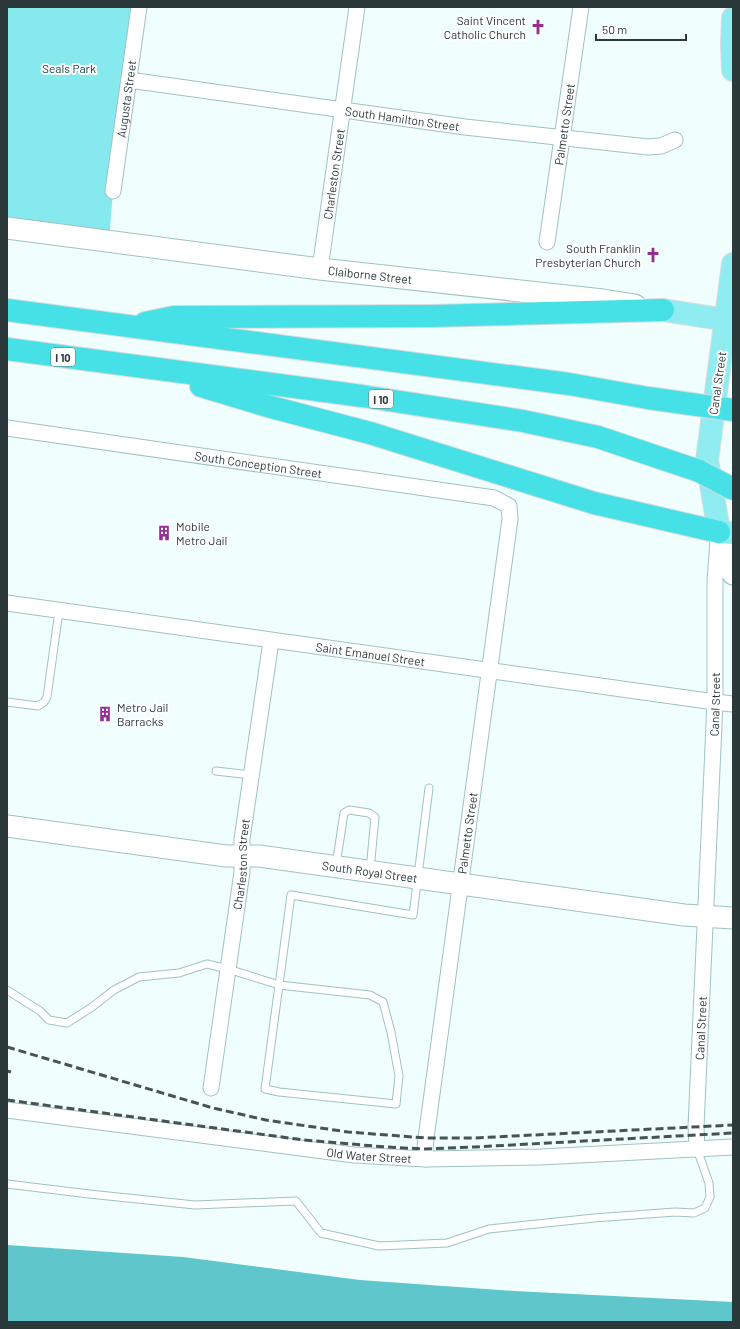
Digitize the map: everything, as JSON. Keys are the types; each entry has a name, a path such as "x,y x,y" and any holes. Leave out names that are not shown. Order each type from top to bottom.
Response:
{"highway":[{"path":"7,310 561,383 648,398 733,410"},
{"path":"130,327 174,317 432,316 663,310"},
{"name":"I 10","path":"7,349 362,396 523,421 598,438 733,482"},
{"path":"119,365 370,433 594,503 726,532"},
{"path":"698,471 733,489"}],"main road":[{"path":"733,18 733,70"},
{"name":"Canal Street","path":"726,532 707,460 729,320 733,264"},
{"name":"Claiborne Street","path":"663,310 729,320"}],"street":[{"name":"Augusta Street","path":"114,192 139,7"},
{"name":"Charleston Street","path":"320,269 357,7"},
{"name":"Palmetto Street","path":"547,242 581,7"},
{"name":"South Hamilton Street","path":"129,80 465,127 562,138 648,147 662,146 674,140"},
{"name":"Claiborne Street","path":"7,228 320,269 603,300 663,310"},
{"name":"South Conception Street","path":"7,428 494,498 509,506"},
{"name":"Palmetto Street","path":"426,1159 426,1138 510,519 509,506"},
{"path":"726,532 723,550 733,574"},
{"name":"Canal Street","path":"697,1149 696,1127 714,702 715,580 726,532"},
{"name":"Saint Emanuel Street","path":"7,603 271,641 733,704"},
{"name":"Charleston Street","path":"211,1088 242,872 242,839 271,641"},
{"name":"South Royal Street","path":"7,826 218,855 259,856 684,915 733,918"},
{"name":"Old Water Street","path":"7,1110 354,1154 426,1159 541,1157 733,1146"}],"lane":[{"path":"7,702 38,706 44,702 47,697 59,611"},
{"path":"216,771 251,775"},
{"path":"7,990 40,1011 49,1020 67,1023 92,1007 114,990 139,977 178,973 207,964 279,985 370,995 383,1002 391,1032 399,1076 396,1104 279,1092 265,1089 279,985 291,895 412,915 429,788"},
{"path":"336,867 344,813 349,810 370,813 375,817 370,872"},
{"path":"7,1184 89,1194 194,1204 296,1201 321,1233 379,1246 447,1243 489,1229 594,1218 675,1212 694,1213 705,1208 710,1197 709,1183 697,1149"}],"green space":[{"name":"Seals Park","path":"7,7 139,7 113,191 109,242 7,228"}],"shaded area":[{"path":"7,1245 183,1257 360,1280 514,1291 733,1302 733,1322 7,1322"}],"railway":[{"path":"7,1047 213,1108 266,1120 348,1132 426,1138 474,1138 733,1125"},
{"path":"7,1071 11,1072"},
{"path":"7,1100 304,1140 425,1149 733,1133"}],"place":[{"name":"Saint Vincent Catholic Church","path":"538,27"},
{"name":"South Franklin Presbyterian Church","path":"653,255"},
{"name":"Mobile Metro Jail","path":"164,533"},
{"name":"Metro Jail Barracks","path":"105,714"}]}
